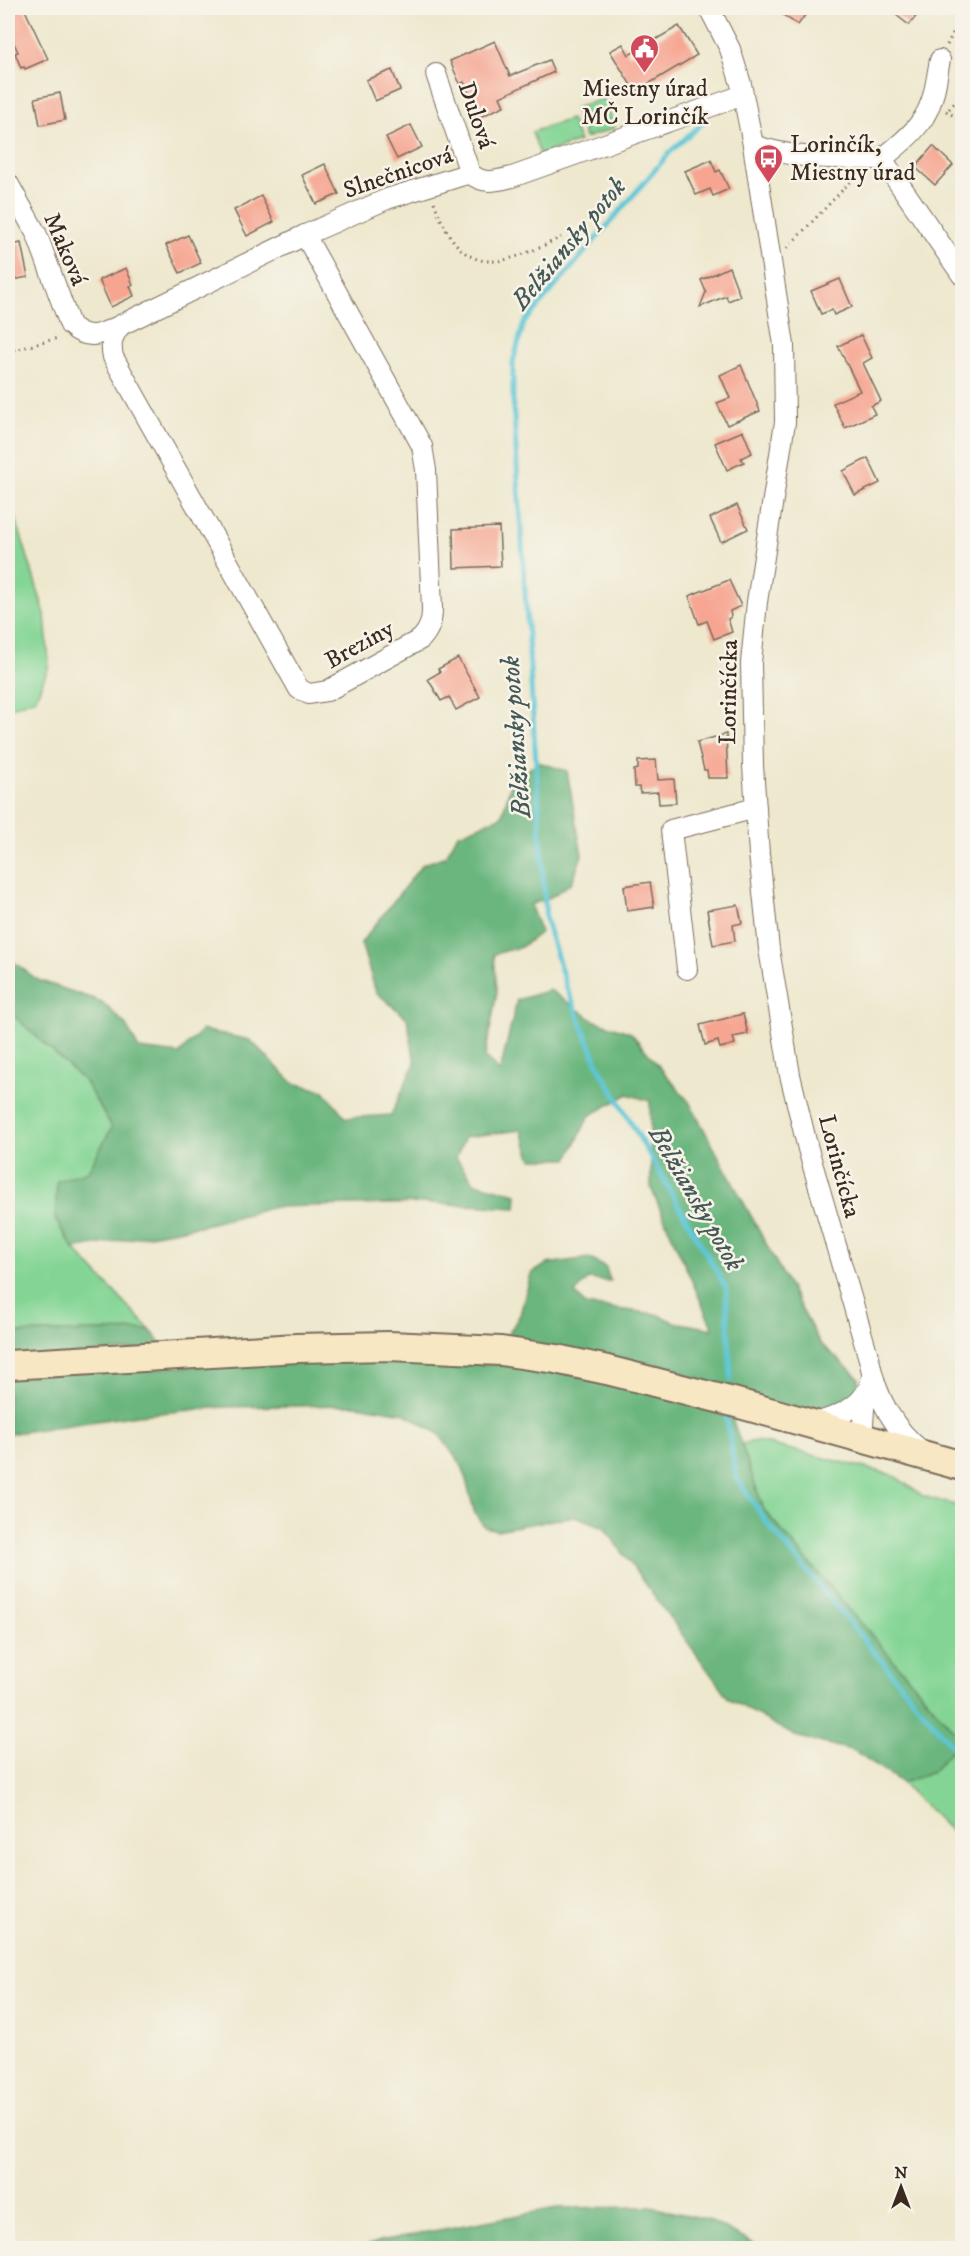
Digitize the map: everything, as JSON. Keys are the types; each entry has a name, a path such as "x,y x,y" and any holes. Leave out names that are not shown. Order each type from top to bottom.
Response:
{"main road":[{"path":"8,1365 297,1348 389,1346 480,1350 556,1359 607,1370 963,1466"}],"street":[{"name":"Lorinčícka","path":"709,8 730,49 743,95 784,345 785,412 779,470 757,602 751,663 750,714 769,949 790,1075 808,1149 861,1331 872,1377 886,1408 904,1436 929,1456"},
{"path":"753,145 807,158 878,159 912,133 923,119 931,102 940,60"},
{"name":"Dulová","path":"436,74 470,173"},
{"name":"Slnečnicová","path":"79,333 89,336 121,325 305,235 387,199 470,173 477,179 495,182 743,95"},
{"path":"878,159 963,275"},
{"name":"Maková","path":"8,183 38,236 70,325 79,333"},
{"name":"Breziny","path":"121,325 113,336 111,345 113,357 287,668 299,689 309,694 327,691 421,639 429,631 432,608 426,470 422,446 305,235"},
{"path":"687,969 671,830 756,808"},
{"path":"869,1440 865,1396 872,1377"},
{"path":"812,1424 843,1413 865,1396"},
{"path":"869,1440 884,1425 886,1408"}],"path":[{"path":"940,60 963,15"},
{"path":"772,264 878,159"},
{"path":"428,186 447,232 461,249 478,261 499,261 518,256 561,237"},
{"path":"8,352 79,333"}],"green space":[{"path":"605,98 615,128 585,138 575,108"},
{"path":"571,119 579,141 540,155 532,132"},
{"path":"8,493 45,614 49,666 36,698 8,709"},
{"path":"538,762 567,771 582,855 572,882 553,896 530,905 541,932 521,947 494,954 497,992 485,1057 500,1072 517,1000 550,990 593,1020 631,1033 689,1102 820,1343 859,1378 857,1395 833,1412 813,1416 503,1343 520,1315 531,1274 547,1264 589,1258 606,1268 610,1281 588,1279 575,1293 585,1305 656,1314 674,1322 713,1329 651,1188 650,1101 628,1094 589,1116 568,1159 532,1159 521,1130 465,1137 456,1158 475,1183 517,1194 516,1208 430,1203 275,1207 204,1225 74,1249 55,1219 57,1181 88,1171 112,1127 85,1082 8,1010 8,958 38,980 102,1002 125,1024 139,1049 179,1054 202,1030 250,1040 293,1083 324,1091 346,1118 391,1115 415,1063 407,1018 376,992 361,943 422,865 446,856 457,835 502,816 511,783"},
{"path":"8,1010 85,1082 113,1128 88,1172 55,1219 74,1249 150,1330 8,1333"},
{"path":"150,1330 166,1348 8,1359 8,1333"},
{"path":"389,1356 547,1369 675,1397 732,1418 764,1510 961,1739 932,1772 902,1783 855,1751 795,1736 729,1699 604,1527 575,1516 497,1530 485,1527 475,1514 463,1468 439,1434 404,1413 356,1405 223,1407 138,1415 8,1434 8,1376"},
{"path":"756,1441 893,1475 923,1496 962,1507 962,1848 951,1832 902,1783 932,1772 961,1739 763,1510 741,1444"},
{"path":"651,2207 706,2219 762,2248 362,2248 380,2241 557,2208"}],"building":[{"path":"8,8 24,8 48,59 25,69 21,68 15,53 18,52 8,30"},
{"path":"773,8 810,8 798,25"},
{"path":"887,8 923,8 909,25"},
{"name":"Miestny úrad MČ Lorinčík","path":"679,26 697,55 635,92 610,51 623,44 629,55"},
{"path":"495,41 510,76 549,60 554,72 500,97 504,106 480,117 464,82 460,84 450,61"},
{"path":"392,70 400,90 375,101 366,80"},
{"path":"60,93 65,120 40,125 35,98"},
{"path":"411,125 422,147 397,159 386,137"},
{"path":"933,146 953,165 935,185 915,167"},
{"path":"711,160 716,172 720,170 729,189 713,196 710,189 696,195 685,171"},
{"path":"325,164 339,194 316,204 302,175"},
{"path":"261,196 274,222 247,236 234,210"},
{"path":"188,235 201,263 180,273 166,245"},
{"path":"21,243 28,277 8,281 8,246"},
{"path":"729,267 740,296 728,301 726,296 700,307 706,292 701,280"},
{"path":"126,268 133,285 130,286 134,296 111,307 99,280"},
{"path":"840,279 852,307 834,315 832,310 821,314 811,291"},
{"path":"861,335 872,358 863,363 881,401 871,406 875,414 845,428 833,403 860,391 838,346"},
{"path":"741,365 760,411 727,425 717,403 730,398 720,375"},
{"path":"743,431 752,453 741,458 744,462 727,470 715,443"},
{"path":"868,458 880,483 855,495 843,471"},
{"path":"737,505 748,529 721,542 710,518"},
{"path":"499,527 501,566 454,568 453,529"},
{"path":"729,580 741,606 730,611 731,617 728,619 732,632 714,639 707,621 699,624 689,596"},
{"path":"458,658 480,697 456,710 449,697 441,701 428,679 440,672 438,669"},
{"path":"726,734 728,778 708,778 697,742"},
{"path":"656,760 658,780 674,779 676,803 659,804 658,792 640,793 639,787 635,787 634,770 638,769 638,761"},
{"path":"650,882 654,907 627,911 624,886"},
{"path":"738,905 742,923 733,925 735,941 713,945 707,910"},
{"path":"743,1014 748,1034 733,1037 735,1044 720,1048 718,1041 705,1045 700,1025"}],"waterway":[{"name":"Belžiansky potok","path":"706,120 671,151 524,323 513,362 513,401 546,920 566,986 599,1067 726,1288 731,1380"},
{"name":"Belžiansky potok","path":"726,1418 737,1479 767,1523 962,1758"}],"place":[{"name":"Miestny úrad MČ Lorinčík","path":"645,74"},
{"name":"Lorinčík, Miestny úrad","path":"769,184"}]}
